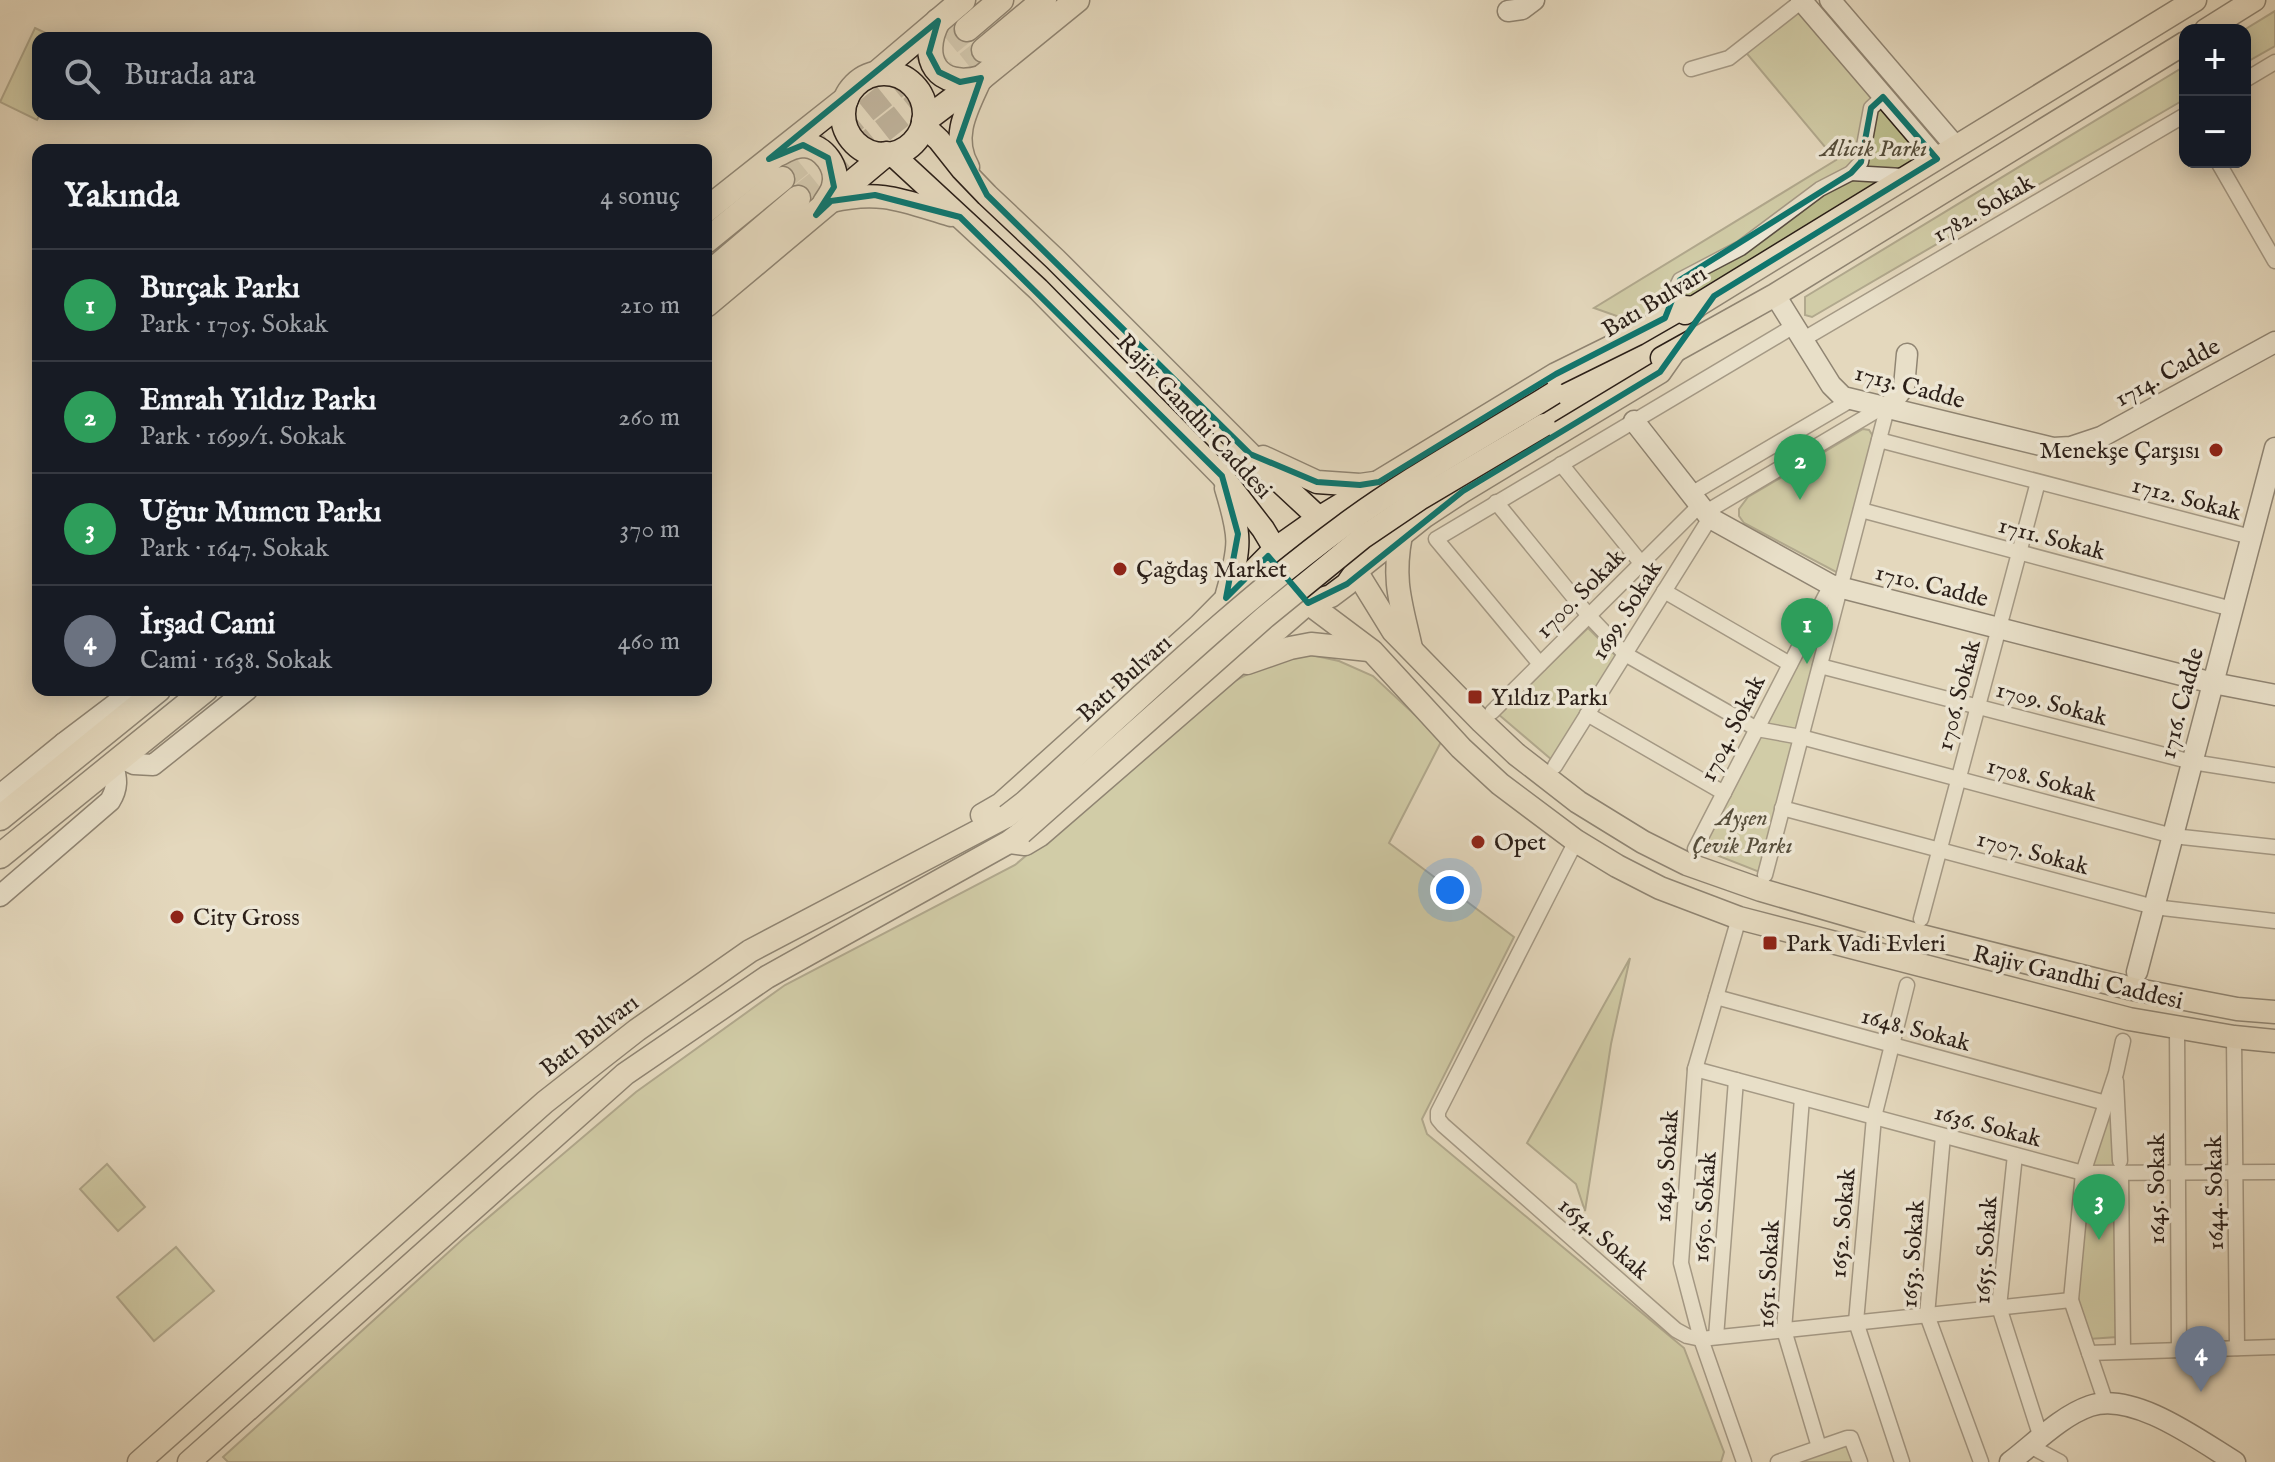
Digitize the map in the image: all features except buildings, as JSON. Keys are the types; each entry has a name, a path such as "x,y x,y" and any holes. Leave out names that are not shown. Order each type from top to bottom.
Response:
{"highway":[{"path":"712,235 846,99 855,84 877,73 963,0"},
{"path":"967,29 1001,0"},
{"path":"984,50 1044,0"},
{"path":"924,123 1077,0"},
{"path":"938,21 930,36 929,53 939,72 948,80 960,82 981,78"},
{"path":"712,272 889,154 905,149 916,140 924,123 924,102 918,91 900,76 877,73"},
{"path":"846,99 843,119 854,142 865,150 889,154"},
{"path":"712,206 776,169 789,148 803,145 816,148 828,158 835,171 834,187 712,299"},
{"path":"0,818 90,744 137,696"},
{"path":"0,856 198,696"}],"main road":[{"name":"Batı Bulvarı","path":"1012,830 1025,802 1221,626 1343,526 1403,485 2195,0"},
{"path":"2216,24 2254,0"},
{"name":"Batı Bulvarı","path":"189,1462 625,1074 767,977 1012,830 1362,538 1421,498 1544,425 1775,295 2179,47"},
{"path":"981,78 963,116 959,141 965,162 987,195"},
{"name":"Rajiv Gandhi Caddesi","path":"924,123 987,195 1250,454 1319,518 1345,536 1357,555 1356,571 1393,631 1482,722 1546,779 1612,824 1687,864 1761,890 1917,935 2184,1000 2275,1012"},
{"name":"Rajiv Gandhi Caddesi","path":"889,154 1038,289 1222,476 1246,504 1275,549 1277,570 1284,581 1372,651 1461,748 1500,784 1576,841 1660,888 1739,918 2129,1019 2275,1041"},
{"path":"815,205 855,195 875,195 904,200 960,217"},
{"path":"966,839 974,820 1001,804 1199,626 1275,549 1319,518 1556,374 1684,307 1695,308"},
{"path":"1012,830 1025,844 1040,835 1308,603 1331,596 1347,584 1356,571 1401,535 1463,491 1660,372 1674,352"},
{"path":"1250,454 1317,482 1360,485 1379,482"},
{"path":"1222,476 1238,534 1238,552 1226,598"},
{"path":"1401,535 1396,582 1411,649"},
{"path":"1234,667 1311,644 1372,651"},
{"name":"Batı Bulvarı","path":"139,1462 545,1102 637,1030 750,951 966,839 1012,830"}],"street":[{"path":"1505,4 1522,9 1534,0"},
{"path":"1691,69 1729,58 1802,0 1937,159"},
{"path":"1830,0 1956,147"},
{"path":"2251,76 2275,62"},
{"path":"1665,318 1680,280 1741,248 1820,189 1851,173 1861,162 1871,108 1883,97"},
{"name":"1782. Sokak","path":"1540,664 1436,539 1634,421 1798,333 2179,118"},
{"path":"2221,168 2275,261"},
{"path":"1851,173 1909,176"},
{"path":"1771,226 1789,251"},
{"name":"1713. Cadde","path":"1775,295 1831,385 1843,397 2045,447 2082,445"},
{"name":"1714. Cadde","path":"2082,445 2111,433 2275,342"},
{"path":"1702,507 1884,408 1904,387 1907,354"},
{"path":"1702,507 1851,400"},
{"path":"1765,875 1820,666 1836,587 1879,440 1884,408"},
{"name":"1710. Cadde","path":"1634,421 1702,507 1836,587 2213,683 2275,695"},
{"name":"1712. Sokak","path":"1879,440 2251,537"},
{"name":"1716. Cadde","path":"2137,972 2251,537 2272,470 2275,448"},
{"path":"1561,464 1641,563"},
{"name":"1706. Sokak","path":"1921,919 2038,482"},
{"name":"1708. Sokak","path":"1496,502 1589,616 1625,654 1757,729 1801,737 2173,836 2275,847"},
{"name":"1700. Sokak","path":"1492,712 1641,563 1702,507"},
{"name":"1699. Sokak","path":"1555,766 1664,591 1702,507"},
{"name":"1711. Sokak","path":"1861,510 2232,609"},
{"name":"1704. Sokak","path":"1695,849 1790,664 1836,587"},
{"path":"1664,591 1790,664"},
{"name":"1709. Sokak","path":"1820,666 2192,762 2275,775"},
{"path":"0,795 64,743 137,696"},
{"path":"0,896 153,765 239,696"},
{"path":"1587,714 1724,793"},
{"path":"64,743 90,744"},
{"path":"110,801 116,791 117,761 153,765"},
{"name":"1707. Sokak","path":"1782,808 2154,907 2275,921"},
{"name":"1654. Sokak","path":"1576,841 1438,1112 1438,1119 1676,1330 1687,1336 1708,1338"},
{"name":"1649. Sokak","path":"1739,918 1695,1069 1681,1263 1708,1338 1744,1462"},
{"name":"1652. Sokak","path":"1902,1462 1856,1322 1874,1117 1907,985"},
{"name":"1648. Sokak","path":"1716,997 2106,1103"},
{"name":"1645. Sokak","path":"2177,1028 2179,1350"},
{"name":"1644. Sokak","path":"2234,1037 2237,1348"},
{"path":"2106,1403 2071,1300 2083,1173 2116,1073 2123,1041"},
{"name":"1636. Sokak","path":"1695,1069 2083,1173 2121,1167 2178,1173 2275,1172"},
{"path":"2116,1073 2121,1167 2123,1351"},
{"name":"1650. Sokak","path":"1708,1338 1736,1080"},
{"name":"1651. Sokak","path":"1802,1098 1784,1330 1819,1447"},
{"name":"1653. Sokak","path":"1943,1136 1927,1315 1981,1462"},
{"name":"1655. Sokak","path":"2015,1155 1999,1307 2036,1442"},
{"path":"1708,1338 2071,1300"},
{"path":"2089,1353 2275,1347"},
{"path":"2010,1462 2080,1410 2106,1403 2130,1405 2149,1412 2224,1459"},
{"path":"1778,1462 1851,1438 1860,1462"},
{"path":"2036,1442 2060,1462"}],"highlighted area":[{"path":"938,21 929,53 939,72 960,82 981,78 959,141 987,195 1250,454 1317,482 1360,485 1379,482 1556,374 1665,318 1680,280 1851,173 1861,162 1871,108 1883,97 1937,159 1714,296 1660,372 1463,491 1347,584 1308,603 1268,556 1226,598 1238,534 1222,476 960,217 875,195 831,201 816,215 834,187 828,158 803,145 769,159"}],"green space":[{"name":"Alicik Parkı","path":"1802,1 1937,159 1665,318 1628,320 1594,308 1836,160 1743,49"},
{"path":"2275,11 2275,46 2251,60 2251,26"},
{"path":"32,34 32,118 0,102"},
{"path":"2179,70 2179,103 1812,317 1805,315 1805,297"},
{"path":"1863,429 1869,430 1873,436 1838,573 1744,523 1739,509 1748,497"},
{"path":"1831,601 1798,732 1764,726"},
{"path":"1588,628 1618,658 1552,760 1498,714"},
{"path":"1311,655 1339,661 1373,676 1442,740 1389,843 1514,937 1422,1119 1427,1134 1684,1348 1724,1452 1721,1462 228,1462 223,1457 463,1239 636,1092 785,985 1015,865 1227,685 1272,661"},
{"name":"Ayşen Çevik Parkı","path":"1760,733 1797,739 1762,873 1701,849"},
{"path":"1630,958 1611,1044 1585,1211 1576,1184 1527,1143"},
{"path":"2113,1090 2118,1167 2087,1167"},
{"path":"107,1164 145,1207 118,1231 80,1189"},
{"path":"2114,1178 2117,1337 2089,1339 2075,1300 2088,1179"},
{"path":"176,1247 214,1291 154,1341 117,1297"},
{"path":"1849,1442 1856,1462 1795,1462"}],"tunnel":[{"path":"782,179 967,29"},
{"path":"798,198 984,50"}],"place":[{"name":"Menekşe Çarşısı","path":"2216,450"},
{"name":"Emrah Yıldız Parkı","path":"1800,500"},
{"name":"Çağdaş Market","path":"1120,569"},
{"name":"Burçak Parkı","path":"1807,664"},
{"name":"Yıldız Parkı","path":"1475,697"},
{"name":"Opet","path":"1478,842"},
{"name":"City Gross","path":"177,917"},
{"name":"Park Vadi Evleri","path":"1770,943"},
{"name":"Uğur Mumcu Parkı","path":"2099,1240"},
{"name":"İrşad Cami","path":"2201,1392"}]}
